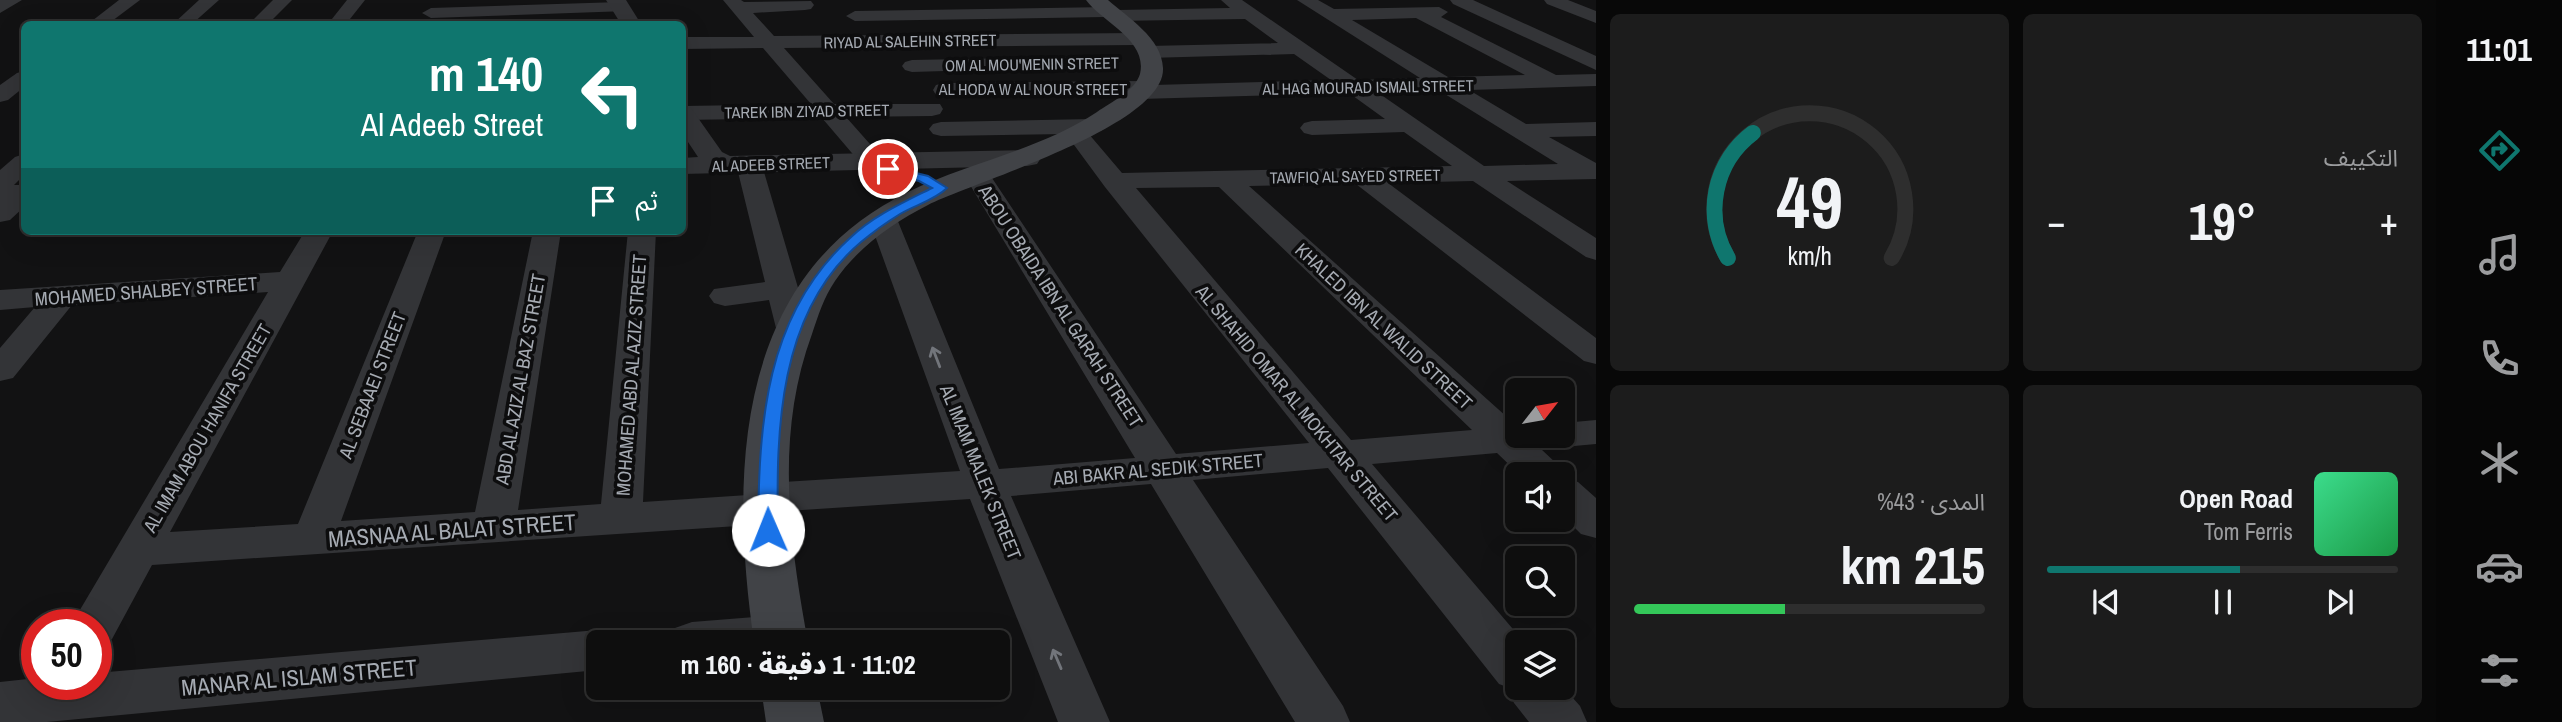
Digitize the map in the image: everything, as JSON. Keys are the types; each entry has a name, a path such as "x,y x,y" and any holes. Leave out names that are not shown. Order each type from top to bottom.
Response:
{"main road":[{"path":"779,630 769,551 768,456 777,377 809,294 822,274 856,239 948,175 1027,158 1085,131 1141,66 1106,9"},
{"path":"791,700 795,722"}],"street":[{"path":"0,7 12,0"},
{"path":"101,21 131,0"},
{"path":"186,21 210,0"},
{"path":"261,21 283,0"},
{"path":"339,21 356,0"},
{"path":"1230,0 1354,88 1596,251"},
{"path":"1306,0 1521,131 1592,171"},
{"path":"1373,0 1408,13 1553,81"},
{"path":"1459,0 1596,64"},
{"path":"1553,0 1596,18"},
{"path":"735,4 805,5"},
{"path":"735,4 872,161"},
{"path":"855,16 1106,9 1249,13"},
{"path":"1331,15 1481,10"},
{"path":"431,13 623,11"},
{"name":"RIYAD AL SALEHIN STREET","path":"686,43 900,40 1141,66"},
{"name":"ABOU OBAIDA IBN AL GARAH STREET","path":"900,40 932,110 948,175 1165,468 1324,722"},
{"path":"1141,66 1299,48"},
{"name":"OM AL MOU'MENIN STREET","path":"912,66 1099,63"},
{"name":"AL HAG MOURAD ISMAIL STREET","path":"1141,66 1354,88 1596,80"},
{"name":"AL HODA W AL NOUR STREET","path":"932,110 1141,66"},
{"path":"0,95 21,79"},
{"path":"932,110 1085,131"},
{"name":"TAREK IBN ZIYAD STREET","path":"686,113 932,110"},
{"path":"686,118 712,158 738,168 782,289 794,332"},
{"path":"1312,128 1408,125"},
{"path":"1521,131 1596,129"},
{"name":"AL SHAHID OMAR AL MOKHTAR STREET","path":"1085,131 1114,181 1505,655"},
{"name":"AL ADEEB STREET","path":"686,174 872,161 948,175"},
{"name":"AL ADEEB STREET","path":"686,166 875,168 948,175"},
{"path":"0,214 21,169"},
{"name":"TAWFIQ AL SAYED STREET","path":"1114,181 1592,171"},
{"path":"1362,176 1596,354"},
{"name":"KHALED IBN AL WALID STREET","path":"1225,178 1505,438"},
{"name":"AL IMAM MALEK STREET","path":"883,219 985,484 1084,722"},
{"name":"AL IMAM ABOU HANIFA STREET","path":"104,609 317,235"},
{"name":"AL SEBAAEI STREET","path":"313,539 430,235"},
{"name":"ABD AL AZIZ AL BAZ STREET","path":"494,527 546,235"},
{"name":"MOHAMED ABD AL AZIZ STREET","path":"621,519 642,235"},
{"name":"MOHAMED SHALBEY STREET","path":"0,300 291,281"},
{"path":"725,296 782,289"},
{"path":"0,370 62,296"},
{"path":"1575,434 1596,432"},
{"name":"ABI BAKR AL SEDIK STREET","path":"767,503 1505,439"},
{"name":"KHALED IBN AL WALID STREET","path":"1516,448 1530,462"},
{"name":"MASNAA AL BALAT STREET","path":"138,550 621,519 767,503"},
{"path":"1575,503 1596,523"},
{"name":"MANAR AL ISLAM STREET","path":"0,704 51,702 586,651"},
{"path":"1542,700 1561,722"}],"route":[{"path":"768,530 768,456 777,377 809,294 822,274 856,239 895,211 941,188 924,178 888,169"}]}
